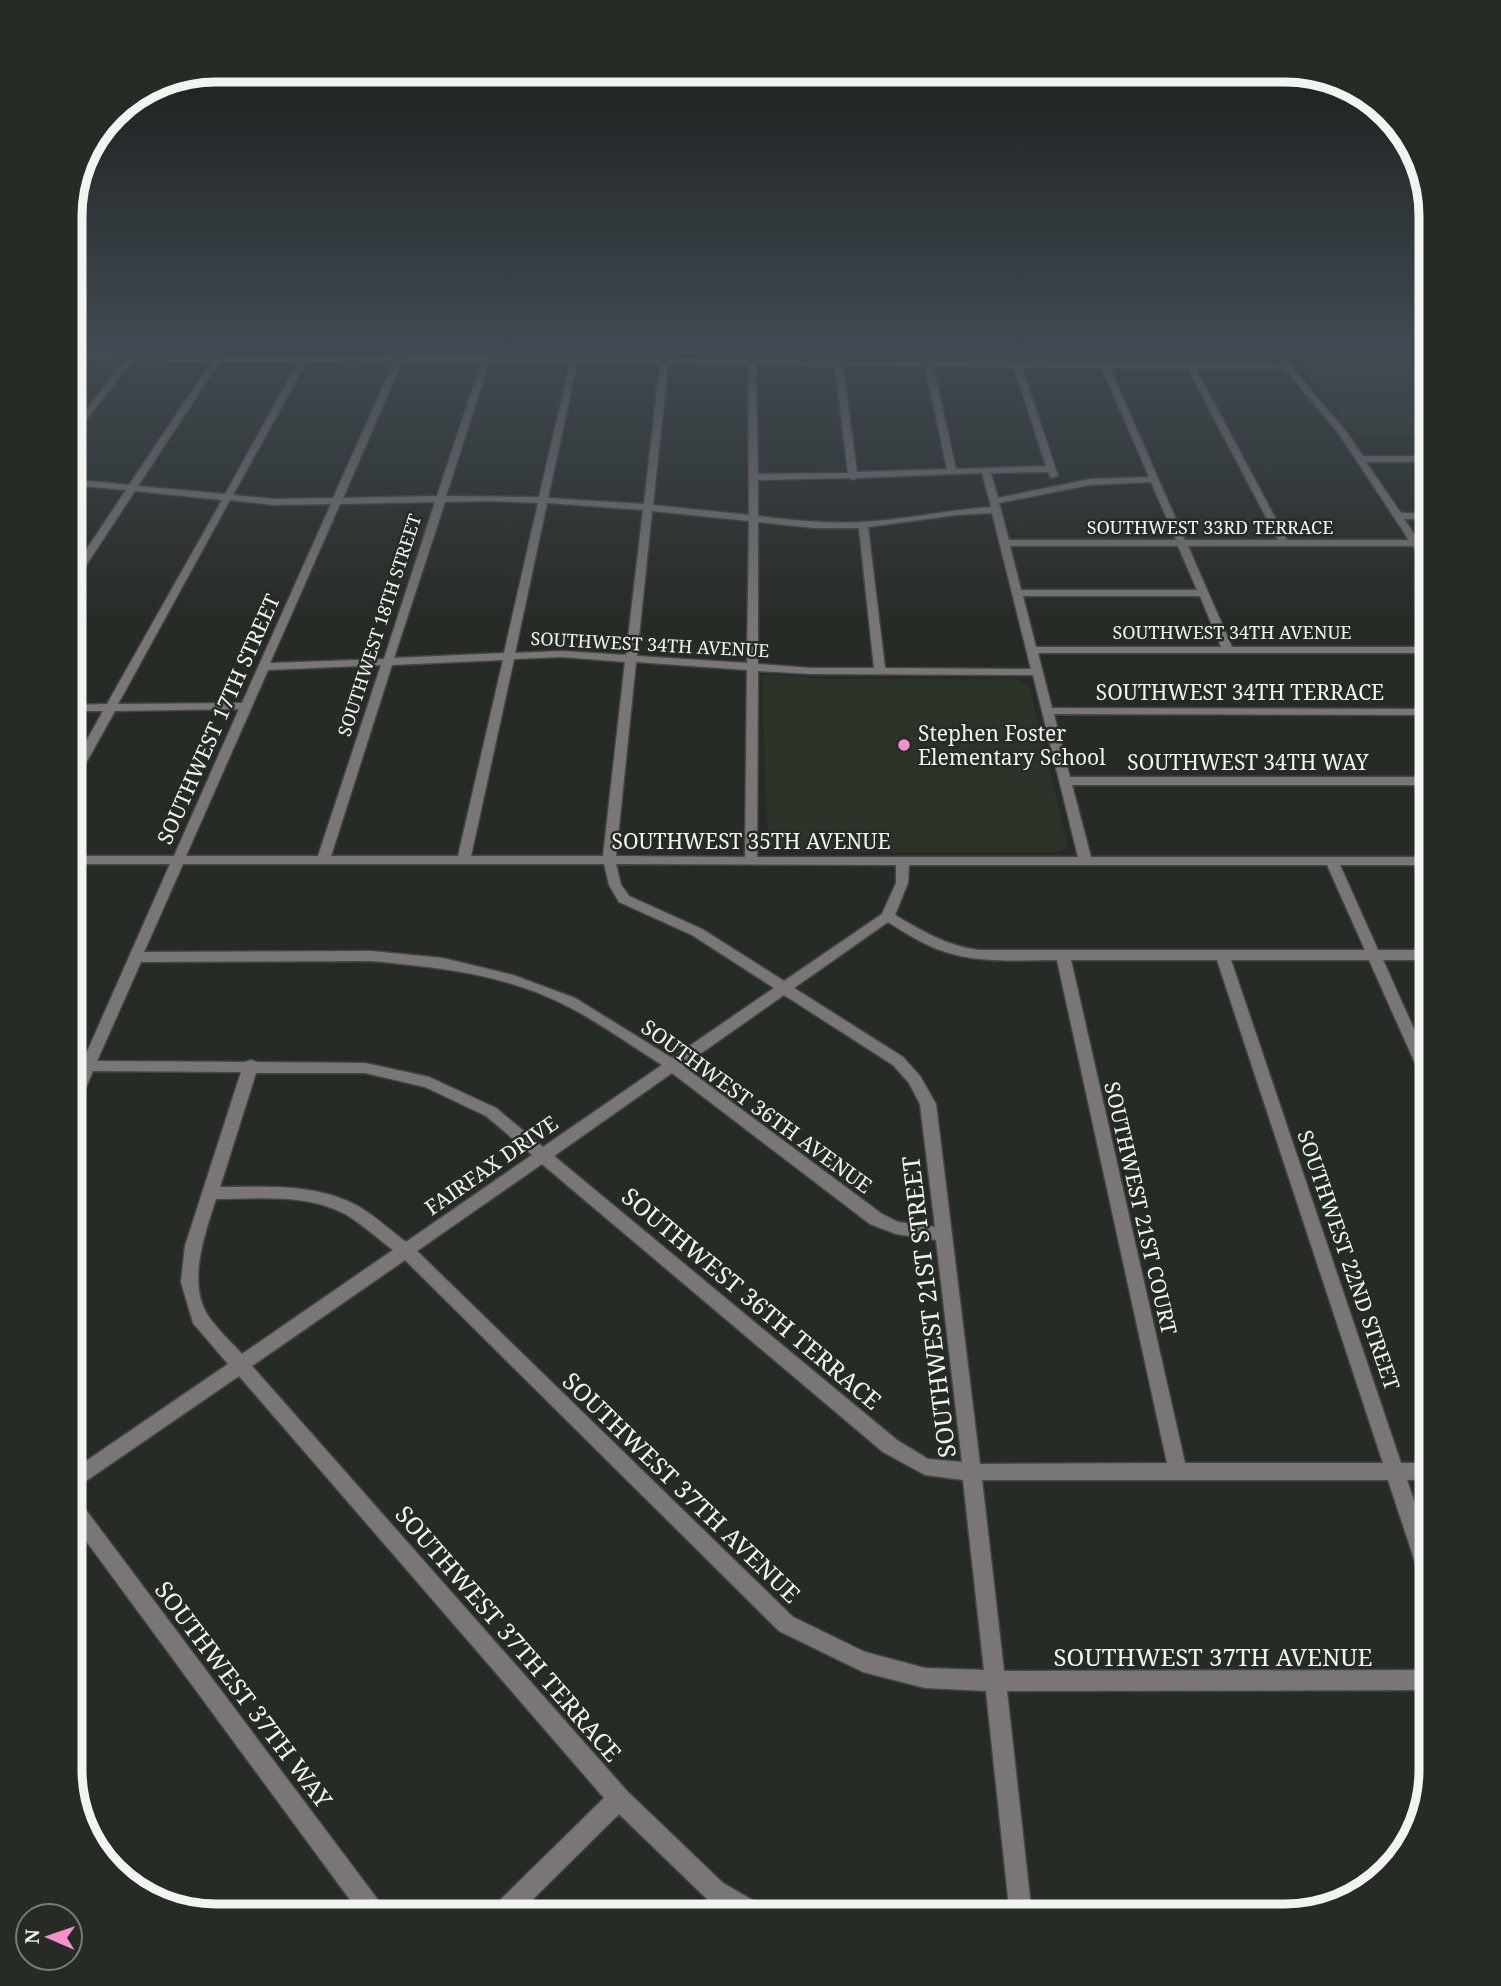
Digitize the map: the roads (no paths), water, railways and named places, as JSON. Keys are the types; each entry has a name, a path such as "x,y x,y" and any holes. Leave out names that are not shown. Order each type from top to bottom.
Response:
{"street":[{"path":"83,563 164,441"},
{"path":"83,758 260,441"},
{"name":"SOUTHWEST 17TH STREET","path":"82,1059 135,957 362,441"},
{"name":"SOUTHWEST 18TH STREET","path":"323,861 459,441"},
{"path":"464,860 556,441"},
{"path":"609,860 655,441"},
{"path":"751,860 753,441"},
{"path":"849,441 853,477"},
{"path":"945,441 952,471"},
{"path":"1042,441 1058,487"},
{"path":"1138,441 1228,650"},
{"path":"1230,441 1284,543"},
{"path":"1346,441 1419,548"},
{"path":"1360,459 1419,459"},
{"path":"754,477 853,477 1051,469"},
{"path":"986,470 1049,711 1084,860"},
{"path":"83,483 228,498 335,503 543,499 648,507 753,520 863,525 995,506 1058,487 1111,480 1154,479"},
{"path":"1398,516 1419,516"},
{"path":"863,525 880,672"},
{"name":"SOUTHWEST 33RD TERRACE","path":"1005,543 1416,543"},
{"path":"1017,593 1205,593"},
{"name":"SOUTHWEST 34TH AVENUE","path":"1032,650 1419,650"},
{"name":"SOUTHWEST 34TH AVENUE","path":"262,667 509,654 631,657 752,667 880,672 1037,672"},
{"path":"83,708 244,706"},
{"name":"SOUTHWEST 34TH TERRACE","path":"1049,711 1419,712"},
{"name":"SOUTHWEST 34TH WAY","path":"1065,781 1419,781"},
{"name":"SOUTHWEST 35TH AVENUE","path":"83,860 1419,861"},
{"name":"SOUTHWEST 21ST STREET","path":"609,860 615,884 624,899 697,932 898,1061 915,1080 928,1104 1020,1904"},
{"path":"903,861 902,883 888,916 931,943 954,952 1223,956 1419,955"},
{"path":"1332,862 1419,1056"},
{"name":"FAIRFAX DRIVE","path":"82,1475 888,916"},
{"name":"SOUTHWEST 21ST COURT","path":"1063,954 1178,1472"},
{"name":"SOUTHWEST 36TH AVENUE","path":"135,957 371,956 443,963 508,978 570,1000 671,1065 876,1219 896,1228 944,1235"},
{"name":"SOUTHWEST 22ND STREET","path":"1223,956 1419,1544"},
{"path":"238,1366 199,1318 189,1282 193,1246 251,1065"},
{"name":"SOUTHWEST 36TH TERRACE","path":"82,1066 251,1065 365,1068 429,1082 491,1112 890,1446 925,1467 972,1472 1419,1471"},
{"name":"SOUTHWEST 37TH AVENUE","path":"209,1193 293,1194 326,1199 353,1211 405,1250 786,1623 863,1662 925,1678 995,1681 1419,1680"},
{"name":"SOUTHWEST 37TH TERRACE","path":"238,1366 619,1798 715,1891 737,1904"},
{"name":"SOUTHWEST 37TH WAY","path":"82,1520 367,1904"},
{"path":"512,1904 619,1798"}],"place":[{"name":"Stephen Foster Elementary School","path":"904,745"}]}
